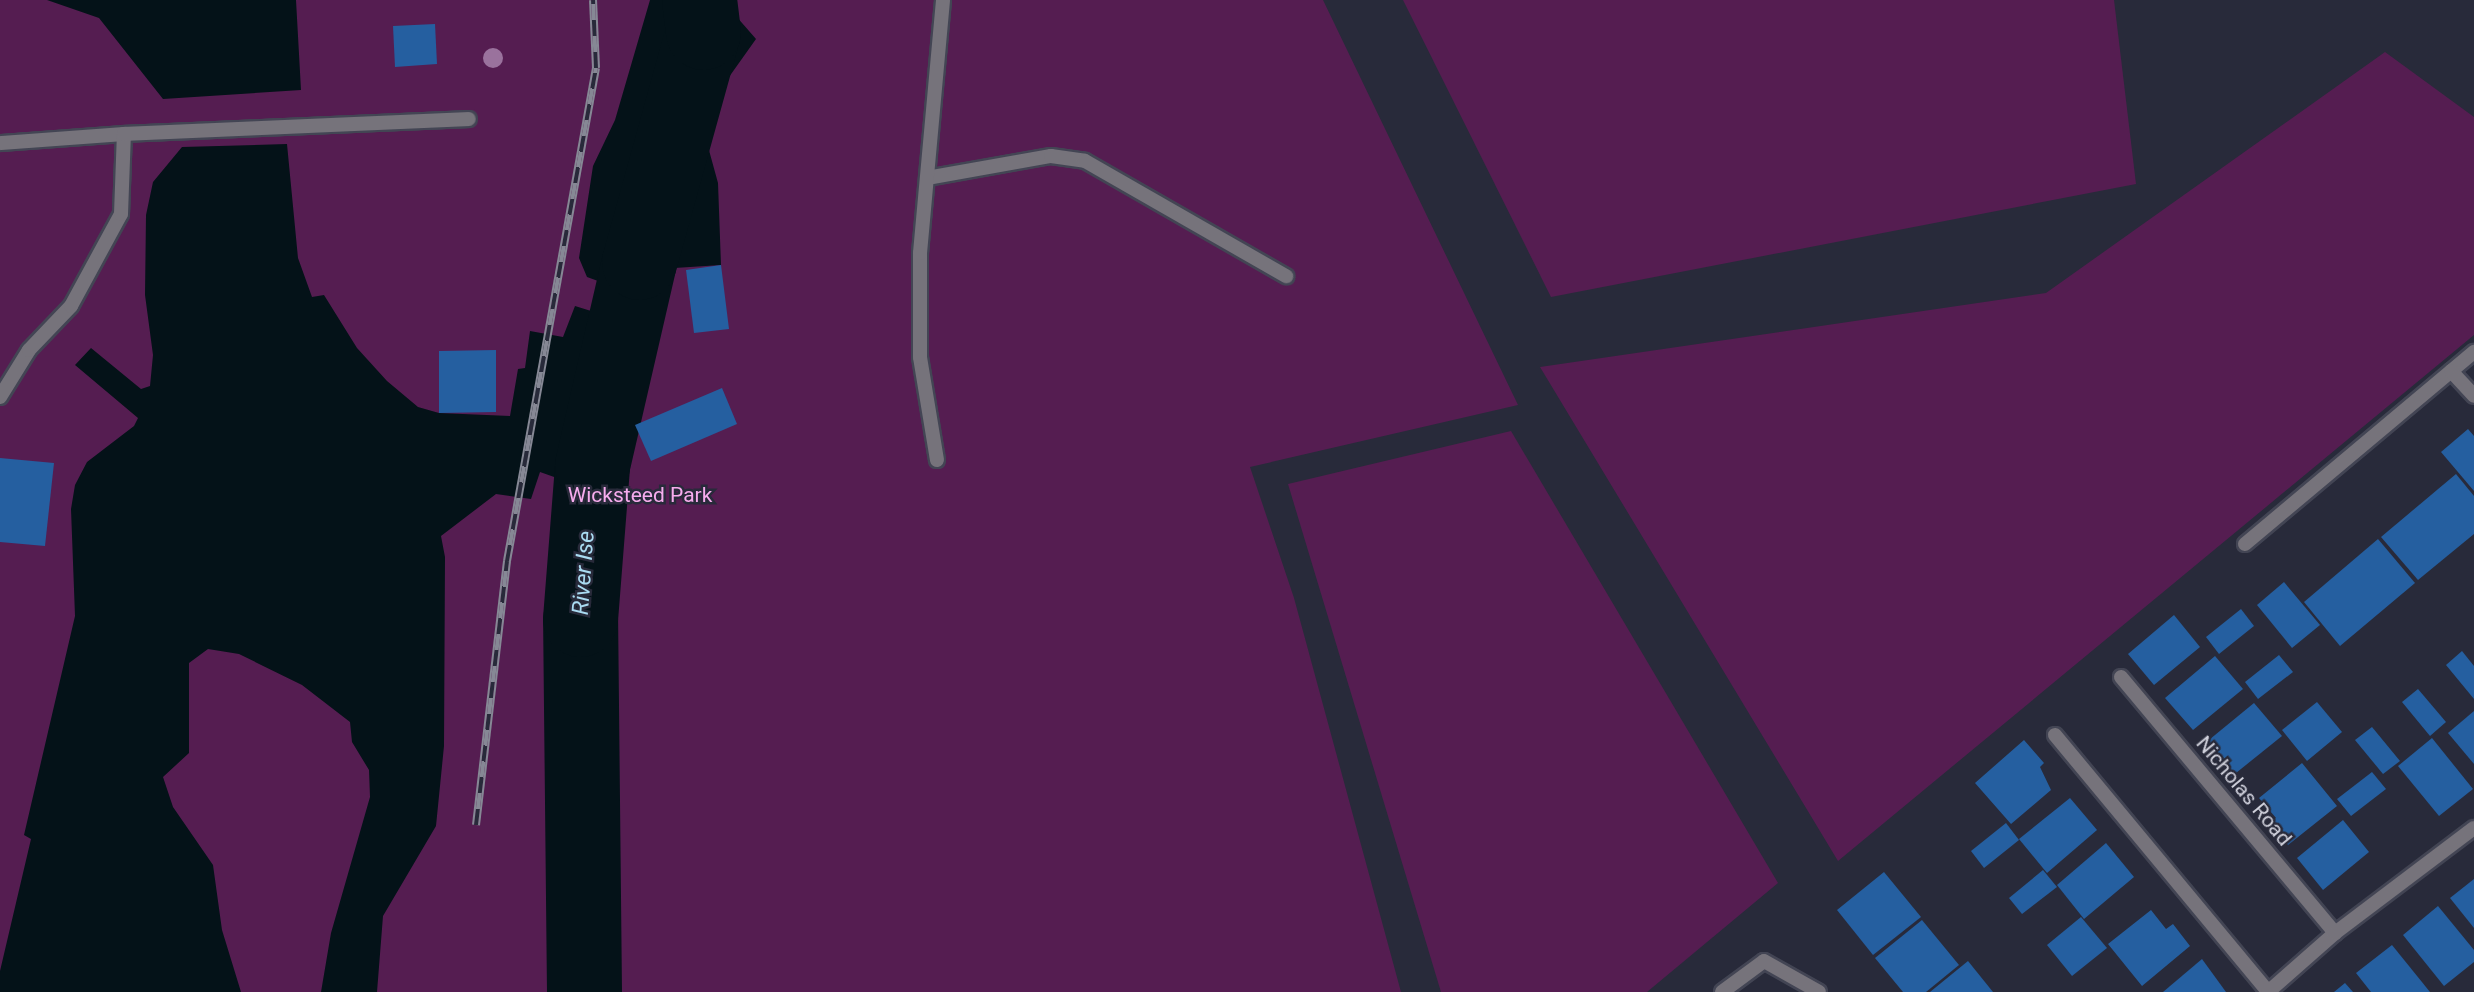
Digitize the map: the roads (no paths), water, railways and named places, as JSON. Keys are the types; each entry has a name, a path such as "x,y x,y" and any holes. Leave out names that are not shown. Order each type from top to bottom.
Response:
{"street":[{"path":"937,460 920,357 920,253 943,0"},
{"path":"0,143 124,134 469,119"},
{"path":"0,397 29,350 71,306 121,214 124,134"},
{"path":"927,178 1052,156 1085,161 1286,276"},
{"path":"2245,544 2474,352"},
{"path":"2451,371 2474,396"},
{"name":"Nicholas Road","path":"2121,677 2334,933"},
{"path":"2055,735 2268,992 2334,933 2474,828"},
{"path":"1722,992 1764,961 1819,992"}],"waterway":[{"name":"River Ise","path":"584,992 580,619 592,465 639,262 703,32 699,0"}],"railway":[{"path":"476,825 507,561 596,68 593,0"}],"park label":[{"name":"Wicksteed Park","path":"640,495"}]}
